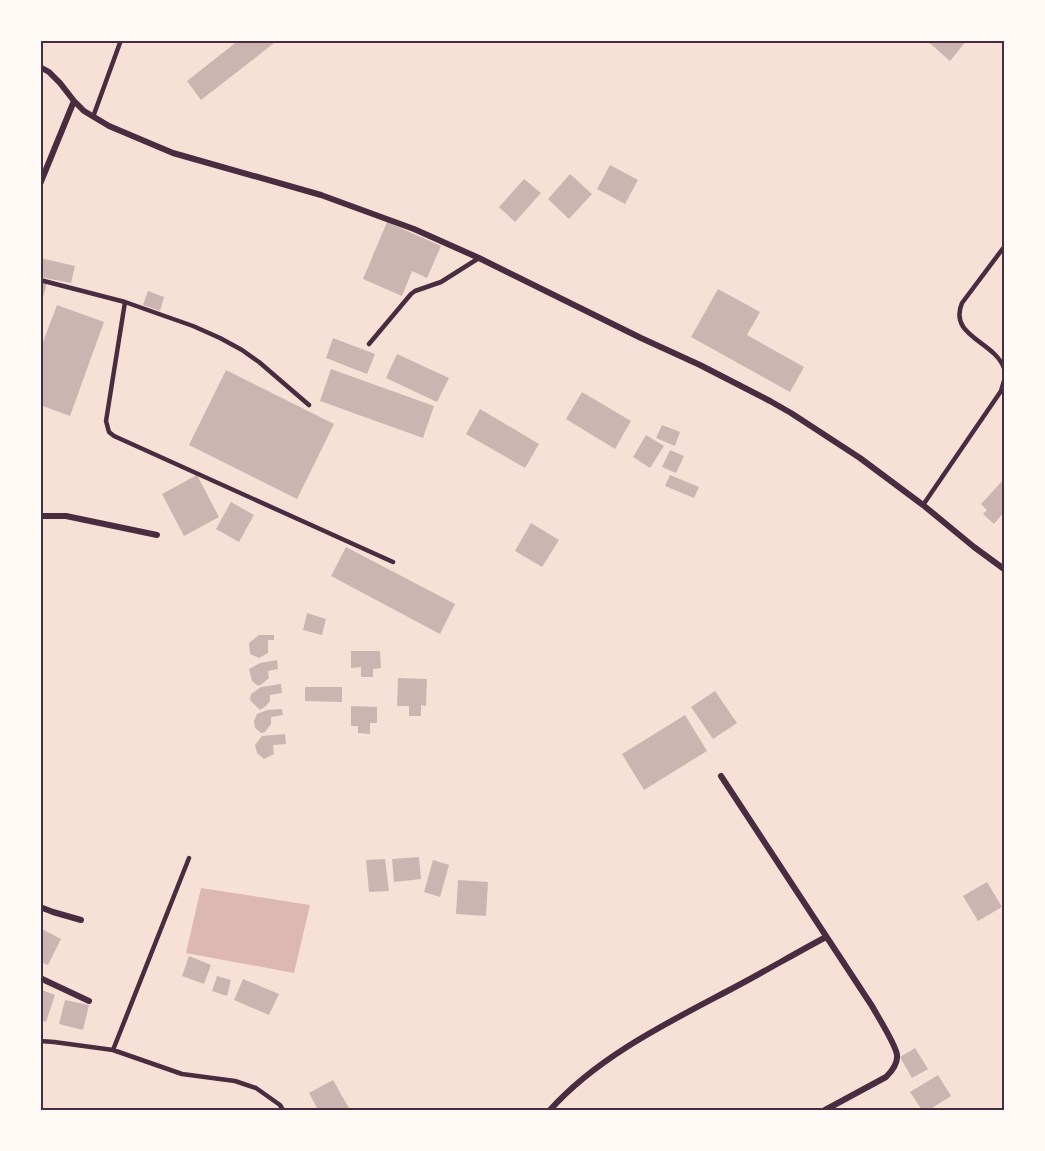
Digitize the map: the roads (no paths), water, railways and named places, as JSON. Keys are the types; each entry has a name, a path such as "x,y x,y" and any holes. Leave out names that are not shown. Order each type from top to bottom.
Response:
{"street":[{"path":"40,67 49,72 74,101 93,117 109,126 173,153 321,195 414,229 479,258 770,401 860,458 1005,569"},
{"path":"40,183 74,101"},
{"path":"40,516 66,516 157,535"},
{"path":"721,776 872,1006 897,1055 893,1070 886,1077 825,1110"},
{"path":"40,907 81,920"},
{"path":"550,1110 585,1077 621,1051 683,1014 826,937"},
{"path":"40,978 89,1001"}],"lane":[{"path":"93,117 121,40"},
{"path":"1005,247 962,303 958,312 958,320 962,326 996,354 1005,368"},
{"path":"369,344 411,294 441,282 479,258"},
{"path":"40,280 125,302 193,326 242,350 309,405"},
{"path":"125,302 106,421 109,432 393,562"},
{"path":"923,505 1001,391 1005,381"},
{"path":"113,1050 189,858"},
{"path":"40,1041 113,1050 183,1074 246,1084 256,1088 284,1110"}]}
